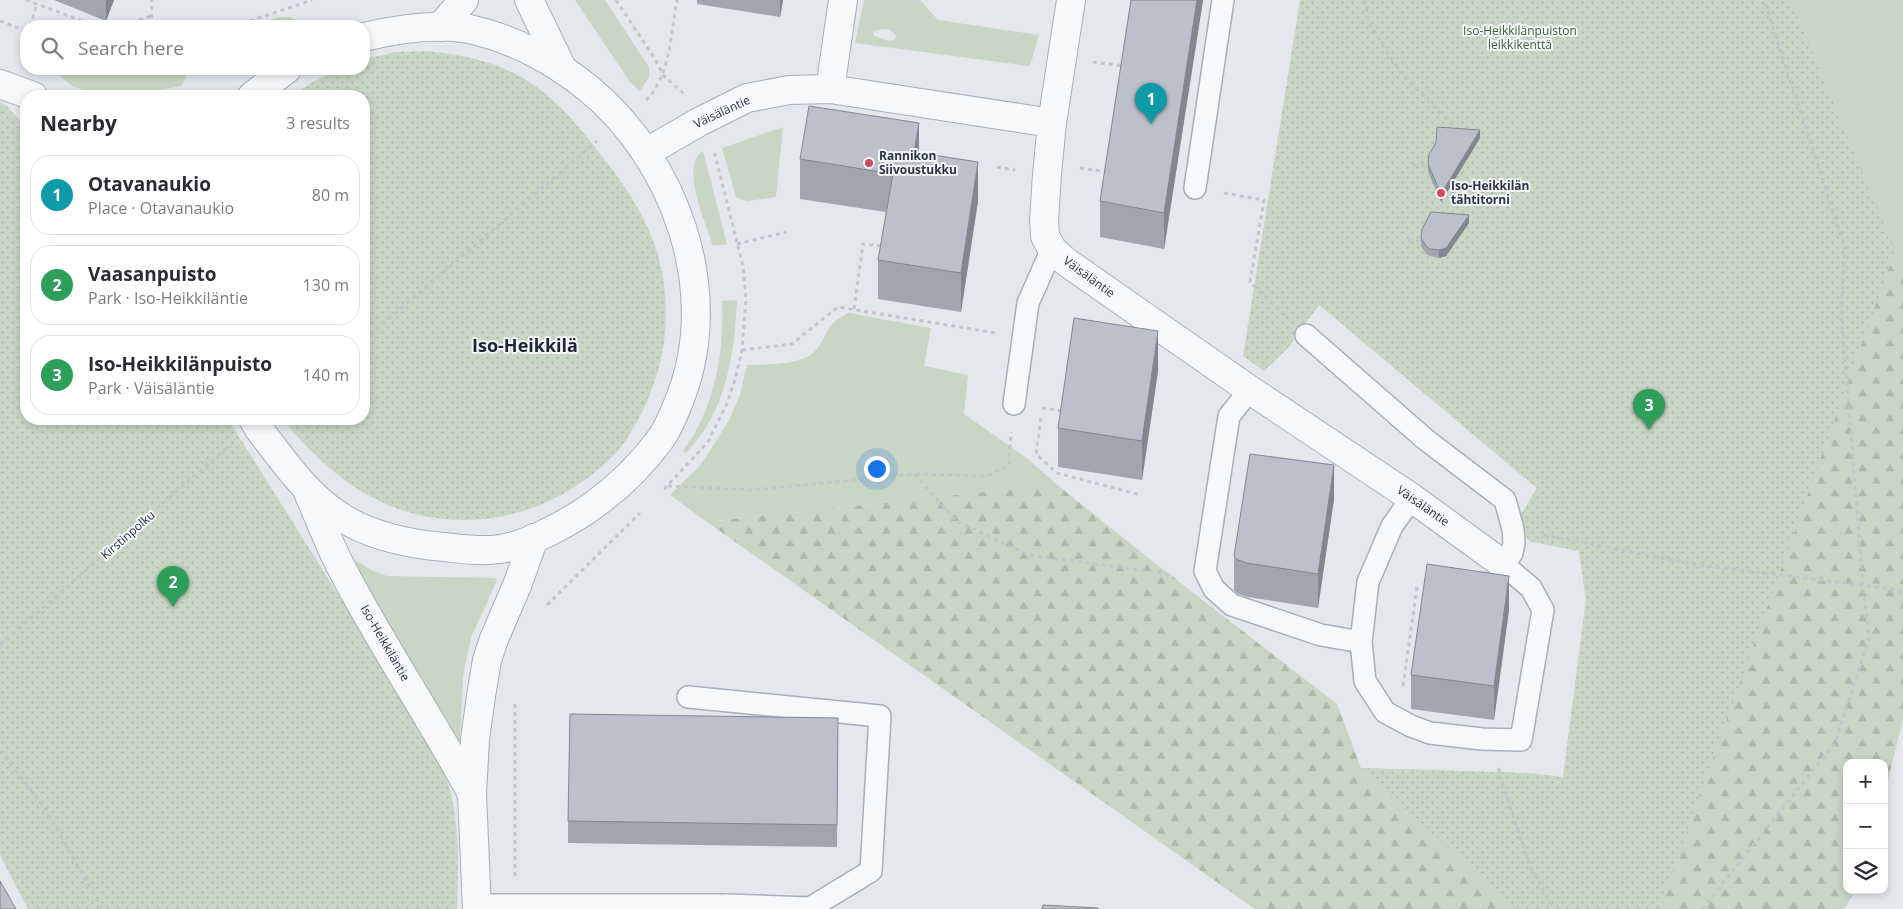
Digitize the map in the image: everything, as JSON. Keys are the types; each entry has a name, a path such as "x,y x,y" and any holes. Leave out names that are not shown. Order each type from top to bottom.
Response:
{"street":[{"path":"440,27 464,0"},
{"path":"529,0 563,70"},
{"path":"830,89 843,0"},
{"path":"1052,124 1071,0"},
{"path":"257,425 306,488 336,514 355,525 391,538 424,545 477,550 501,549 534,538 569,521 610,494 635,470 660,439 674,413 686,381 695,332 696,305 685,236 673,204 647,152 622,120 604,101 563,70 528,50 493,36 468,29 440,27 385,32 370,36"},
{"path":"259,90 279,75"},
{"path":"0,84 20,92"},
{"name":"Väisäläntie","path":"647,152 699,122 747,98 789,90 830,89 1052,124 1044,221 1045,236 1052,249 1065,261 1250,390 1412,498 1504,565"},
{"name":"Iso-Heikkiläntie","path":"306,488 341,568 447,747 472,794"},
{"name":"Iso-Heikkiläntie","path":"477,907 472,794 475,739 488,660 534,538"}],"lane":[{"path":"1195,188 1223,0"},
{"path":"1014,404 1028,303 1052,249"},
{"path":"1306,335 1425,439 1505,500 1513,529 1512,553 1504,565 1531,588 1543,610 1521,740 1496,740 1430,733 1410,726 1385,712 1365,681 1362,642 1368,582 1392,526 1412,498"},
{"path":"1250,390 1229,416 1205,571 1214,589 1232,604 1321,635 1362,642"},
{"path":"477,907 810,908 871,871 880,716 688,696"}],"path":[{"path":"26,0 80,20"},
{"path":"152,0 152,20"},
{"path":"254,20 312,0"},
{"path":"616,0 655,59 663,75 685,95"},
{"path":"663,75 677,0"},
{"path":"1365,0 1368,21 1400,72 1458,131"},
{"path":"1702,909 1835,743 1869,638 1841,310 1845,247 1764,0"},
{"path":"32,20 37,4"},
{"path":"141,20 152,16"},
{"path":"0,21 20,28"},
{"path":"1094,62 1127,67"},
{"path":"370,335 593,144"},
{"path":"1413,165 1428,166"},
{"path":"1077,167 1110,172"},
{"path":"1195,188 1264,200 1250,282 1306,335"},
{"path":"737,244 786,232"},
{"path":"1408,240 1421,241"},
{"path":"854,309 864,244 886,246"},
{"path":"742,350 792,344 838,308 1023,337"},
{"path":"668,486 752,490 915,474 987,476 1008,465 1014,404"},
{"path":"1066,411 1042,408 1036,454 1057,473 1141,495"},
{"name":"Kirstinpolku","path":"0,645 255,425"},
{"path":"915,474 956,521 1030,554 1164,573 1180,582 1214,589"},
{"path":"1513,529 1694,564 1892,589 1903,594"},
{"path":"1398,719 1417,587"},
{"path":"1408,650 1414,650"},
{"path":"1496,740 1500,777 1529,863 1552,909"},
{"path":"0,751 45,808 102,909"}],"green space":[{"path":"575,0 605,0 649,67 649,77 640,91 630,82"},
{"path":"864,0 920,0 938,20 1039,35 1030,66 855,43","holes":["890,30 896,35 895,39 884,40 873,35 873,31"]},
{"name":"Iso-Heikkilänpuiston leikkikenttä","path":"1300,0 1791,0 1895,251 1659,909 1516,909 1361,768 1529,773 1563,777 1586,600 1579,551 1529,541 1518,520 1537,488 1319,305 1288,348 1264,371 1243,356"},
{"path":"1543,0 1791,0 1903,269 1903,719 1888,780 1888,759 1843,759 1843,894 1853,894 1844,909 1255,909 707,522 1056,484 1337,704 1361,768 1529,773 1563,778 1586,600 1579,551 1529,541 1518,520 1537,488 1348,329"},
{"path":"1791,0 1903,0 1903,269 1895,251"},
{"path":"279,17 290,17 296,20 270,20"},
{"path":"424,51 481,60 505,69 526,80 545,94 582,131 632,198 650,233 661,269 666,317 660,364 644,409 626,440 616,453 590,477 564,494 536,507 507,515 477,520 446,519 416,514 386,504 356,488 329,468 288,425 370,425 370,90 301,90 326,75 370,75 370,58 396,52"},
{"path":"60,75 186,75 182,85 158,90 89,90 74,87"},
{"path":"0,103 6,105 20,121 20,425 232,425 435,749 450,790 455,819 458,849 457,909 28,909 0,855"},
{"path":"783,127 776,197 747,201 736,197 722,148"},
{"path":"703,151 727,244 713,246 697,196 694,169 696,158"},
{"path":"737,300 734,341 726,381 711,419 700,437 686,453 683,451 703,417 715,379 722,340 722,301"},
{"path":"849,313 931,328 924,366 968,375 964,414 1028,459 1056,484 707,522 670,495 700,466 728,422 740,395 747,365 785,363 811,355 832,325"},
{"path":"353,559 373,571 387,576 495,578 497,580 471,638 463,676 460,740 457,740 350,566"}],"building":[{"path":"1131,0 1197,0 1164,213 1100,201"},
{"path":"809,106 919,123 914,152 978,162 961,273 878,260 893,174 800,159"},
{"path":"1437,127 1480,130 1441,194 1428,164 1429,154 1436,143"},
{"path":"1431,212 1469,215 1446,248 1439,250 1430,249 1421,238 1422,229"},
{"path":"1074,318 1158,331 1142,441 1058,428"},
{"path":"1250,454 1334,465 1318,574 1247,563 1238,560 1234,556"},
{"path":"1427,564 1509,576 1494,686 1411,675"},
{"path":"570,714 838,718 837,825 568,821"},
{"path":"0,881 16,909 0,909"},
{"path":"1043,905 1098,908 1098,909 1042,909"}],"place":[{"name":"Otavanaukio","path":"1151,124"},
{"name":"Rannikon Siivoustukku","path":"869,163"},
{"name":"Iso-Heikkilän tähtitorni","path":"1441,193"},
{"name":"Iso-Heikkilänpuisto","path":"1649,430"},
{"name":"Vaasanpuisto","path":"173,607"}],"district":[{"name":"Iso-Heikkilä","path":"525,346"}]}
